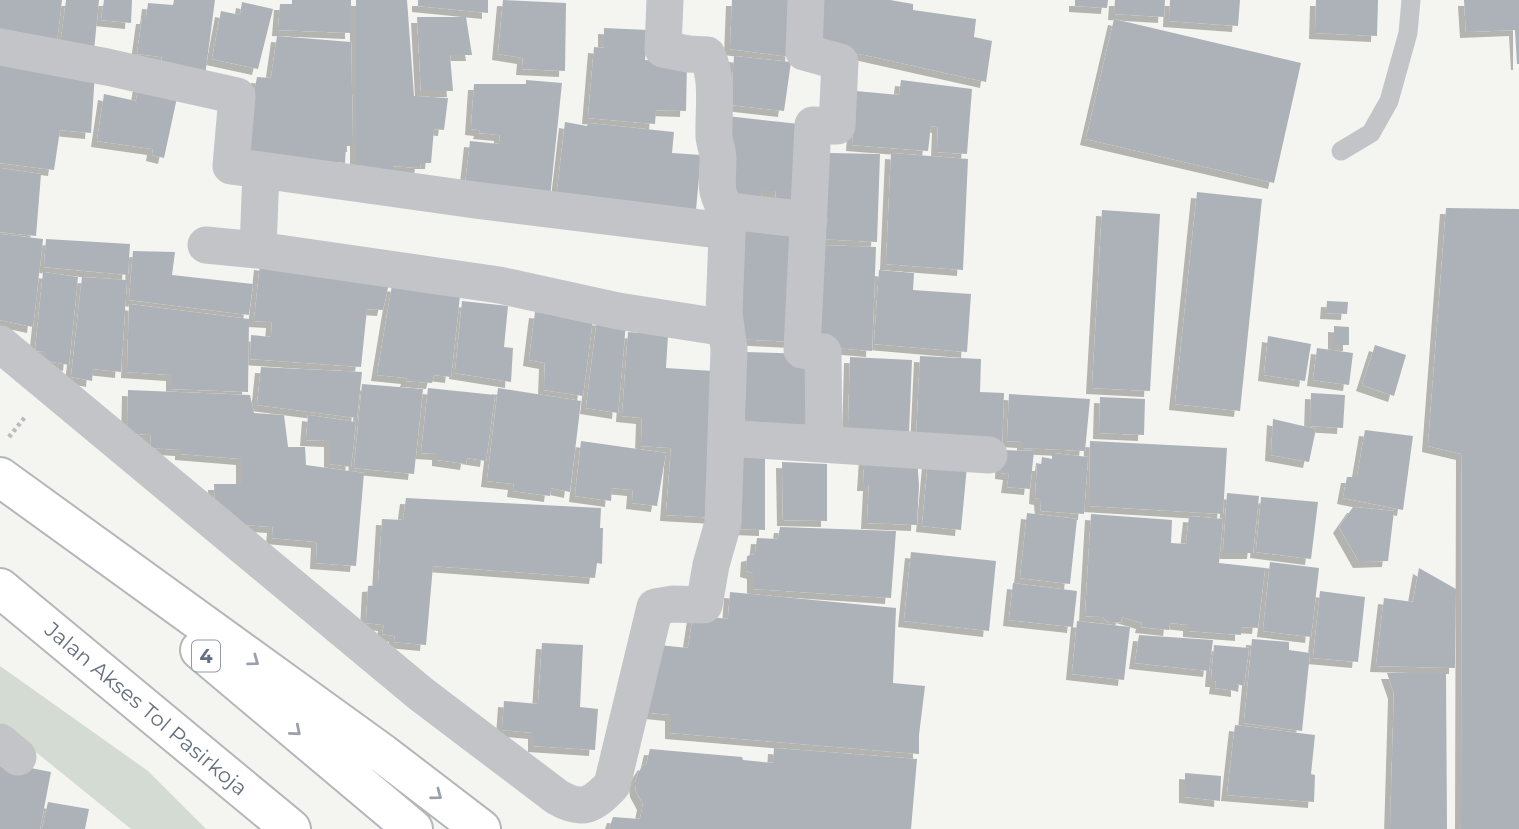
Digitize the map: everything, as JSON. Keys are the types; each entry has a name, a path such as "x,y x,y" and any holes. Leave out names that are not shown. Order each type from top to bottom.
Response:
{"highway":[{"path":"0,477 383,754 481,829"},
{"name":"4","path":"0,483 413,829"},
{"name":"Jalan Akses Tol Pasirkoja","path":"0,588 291,829"}],"street":[{"path":"0,344 421,694 557,797 571,805 588,804 612,785 655,607 673,604 704,605 711,565 723,523 729,349 724,313 727,221 716,186 718,155 714,141 713,68 707,55 663,48 665,0"},
{"path":"806,0 804,52 840,62 836,126 813,125 803,350 823,352 824,444"},
{"path":"0,47 237,96 231,166 475,200 727,221 809,220"},
{"path":"258,250 261,170"},
{"path":"206,245 499,285 618,311 726,328"},
{"path":"726,438 989,455"}],"lane":[{"path":"1341,151 1371,133 1389,101 1408,33 1411,0"}],"path":[{"path":"7,440 29,412"}],"shaded area":[{"path":"0,666 148,771 206,829 131,829 0,723"}],"building":[{"path":"0,0 62,0 56,49 0,41"},
{"path":"66,0 99,0 94,50 60,47"},
{"path":"104,0 132,0 131,23 101,20"},
{"path":"174,0 215,0 205,76 160,70 162,57 137,54 142,18 146,18 148,3 173,5"},
{"path":"292,0 351,0 351,33 278,30 280,4 292,4"},
{"path":"356,0 407,0 414,96 448,98 444,130 434,129 431,163 421,163 420,168 393,166 393,171 368,172 367,166 356,165"},
{"path":"418,0 488,0 488,13 418,6"},
{"path":"503,0 566,3 565,71 522,69 523,58 498,54"},
{"path":"732,0 794,0 791,57 730,49"},
{"path":"817,0 890,0 913,4 913,10 976,19 974,37 992,41 986,82 816,47"},
{"path":"1075,0 1108,0 1107,8 1075,6"},
{"path":"1115,0 1165,0 1164,17 1114,14"},
{"path":"1170,0 1240,0 1238,26 1169,21"},
{"path":"1316,0 1378,0 1377,36 1315,33"},
{"path":"1464,0 1519,0 1519,64 1515,30 1466,32"},
{"path":"242,2 273,9 258,69 212,59 221,11 240,15"},
{"path":"417,17 466,17 472,55 450,55 453,91 421,91"},
{"path":"1114,19 1301,63 1274,183 1086,139"},
{"path":"604,28 648,30 645,60 687,62 686,111 656,110 655,124 588,118 594,47 604,48"},
{"path":"277,36 351,42 353,146 346,146 345,163 241,157 257,77 271,78"},
{"path":"734,56 791,62 784,111 731,105"},
{"path":"0,61 95,73 91,133 60,130 54,170 0,163"},
{"path":"526,80 562,83 550,198 465,186 470,141 499,144 500,135 479,133 480,130 471,129 474,84 526,84"},
{"path":"901,80 972,89 967,154 937,152 938,127 931,126 928,151 852,145 856,91 899,95"},
{"path":"139,84 178,93 164,158 152,155 153,149 97,141 104,94 136,101"},
{"path":"727,116 799,124 797,212 775,211 776,191 762,191 761,201 724,197"},
{"path":"565,122 674,132 672,153 701,155 695,221 556,200"},
{"path":"828,153 880,154 877,242 819,239"},
{"path":"891,153 968,159 963,270 886,264"},
{"path":"0,168 41,174 36,236 0,232"},
{"path":"1197,192 1262,199 1240,411 1175,404"},
{"path":"1446,208 1519,209 1519,829 1461,829 1462,454 1428,446"},
{"path":"1102,210 1160,214 1150,391 1092,388"},
{"path":"743,221 805,240 795,342 735,339"},
{"path":"0,234 43,239 33,327 0,320"},
{"path":"46,239 130,244 128,275 44,267"},
{"path":"818,245 876,247 872,351 812,346"},
{"path":"133,251 175,252 172,275 253,284 249,315 129,300"},
{"path":"260,264 389,283 383,310 367,309 361,367 250,359 251,335 271,337 272,322 254,321"},
{"path":"879,270 914,273 913,290 971,294 967,352 874,344"},
{"path":"43,272 78,277 69,365 47,361 47,352 35,351"},
{"path":"82,277 127,280 121,372 93,369 92,381 71,377"},
{"path":"392,285 460,296 451,377 434,375 432,383 377,375"},
{"path":"462,301 508,306 504,347 513,348 511,382 455,373"},
{"path":"1327,301 1348,302 1347,314 1326,313"},
{"path":"129,304 249,319 248,392 172,389 172,375 127,372"},
{"path":"535,312 593,318 583,396 544,390 545,363 529,360"},
{"path":"597,319 626,323 618,413 586,408"},
{"path":"1334,326 1349,327 1349,345 1334,345"},
{"path":"628,332 668,335 666,368 713,371 719,518 666,515 671,448 641,446 642,418 622,416"},
{"path":"1268,336 1311,344 1305,381 1264,375"},
{"path":"1375,345 1406,355 1394,396 1362,385"},
{"path":"1317,348 1353,353 1349,385 1313,380"},
{"path":"745,352 810,354 808,425 743,423"},
{"path":"920,356 981,359 980,392 1004,393 1002,445 916,441"},
{"path":"850,357 912,360 909,433 848,430"},
{"path":"261,367 362,372 357,418 257,405"},
{"path":"362,384 423,389 414,474 354,468"},
{"path":"428,388 495,395 486,461 467,458 466,464 438,460 438,454 421,453"},
{"path":"498,388 581,401 570,492 551,488 550,496 513,491 514,484 487,481"},
{"path":"128,390 250,395 254,413 284,415 288,447 305,447 306,465 364,473 356,566 316,563 317,542 272,538 273,527 231,524 231,511 215,508 214,484 242,484 242,459 181,454 181,450 150,448 151,435 127,433"},
{"path":"1311,393 1345,395 1343,428 1310,426"},
{"path":"1009,394 1090,399 1085,451 1023,448 1023,442 1007,441"},
{"path":"1100,397 1145,399 1144,435 1099,433"},
{"path":"308,415 356,422 351,467 330,464 330,441 306,440"},
{"path":"1273,419 1316,429 1309,462 1271,455"},
{"path":"1365,430 1413,436 1403,510 1343,498 1347,477 1357,477"},
{"path":"581,441 666,453 657,506 632,503 633,490 612,488 611,501 575,496"},
{"path":"1090,441 1227,448 1223,514 1089,506"},
{"path":"730,445 765,446 765,530 739,529"},
{"path":"1002,450 1034,451 1030,489 1007,487 1009,474 1001,473"},
{"path":"1052,453 1088,457 1084,514 1041,511 1040,499 1035,498 1037,465 1041,465 1042,457 1052,459"},
{"path":"865,454 917,457 917,525 867,523 869,485 863,485"},
{"path":"782,462 827,464 827,521 783,520"},
{"path":"928,462 967,466 961,530 922,526"},
{"path":"1227,493 1259,496 1253,553 1223,553"},
{"path":"1261,497 1318,502 1311,559 1256,552"},
{"path":"406,498 601,508 602,564 597,563 595,578 433,566 426,645 394,642 395,636 382,634 384,625 366,623 368,586 378,585 382,519 403,520"},
{"path":"1353,507 1394,511 1388,561 1359,562 1339,527"},
{"path":"1027,513 1077,519 1070,584 1020,578"},
{"path":"1091,514 1172,520 1171,543 1186,544 1189,516 1223,519 1219,563 1265,568 1258,628 1241,627 1241,635 1189,631 1189,625 1170,623 1169,630 1141,627 1142,623 1122,617 1121,622 1110,623 1102,617 1085,616"},
{"path":"780,527 896,531 891,598 753,589 753,573 746,571 747,556 755,554 757,538 778,539"},
{"path":"911,552 996,561 989,631 904,621"},
{"path":"1270,562 1319,568 1311,637 1263,631"},
{"path":"1419,568 1456,589 1455,668 1376,666 1384,598 1413,602"},
{"path":"1013,583 1077,591 1073,627 1009,620"},
{"path":"1320,591 1365,597 1358,662 1313,658"},
{"path":"730,592 896,608 893,683 925,686 919,754 671,733 671,715 642,712 649,644 688,648 693,615 728,619"},
{"path":"1077,621 1130,627 1124,680 1072,674"},
{"path":"1139,635 1213,640 1209,671 1135,663"},
{"path":"1252,639 1289,642 1289,650 1310,653 1302,731 1244,723"},
{"path":"542,643 583,645 580,707 598,709 595,750 534,746 534,733 502,730 504,701 538,704"},
{"path":"1214,645 1249,648 1244,686 1237,684 1237,691 1215,688 1216,681 1211,681"},
{"path":"1387,673 1446,673 1447,829 1390,829 1394,693"},
{"path":"1235,725 1315,735 1311,774 1315,775 1314,802 1227,795"},
{"path":"774,748 917,759 911,829 609,829 613,817 640,819 643,804 635,783 638,773 644,764 646,765 650,749 742,757 743,760 773,763"},
{"path":"0,762 51,772 40,829 0,829"},
{"path":"1185,773 1221,776 1220,801 1185,797"},
{"path":"48,802 89,809 85,829 42,829"}]}
